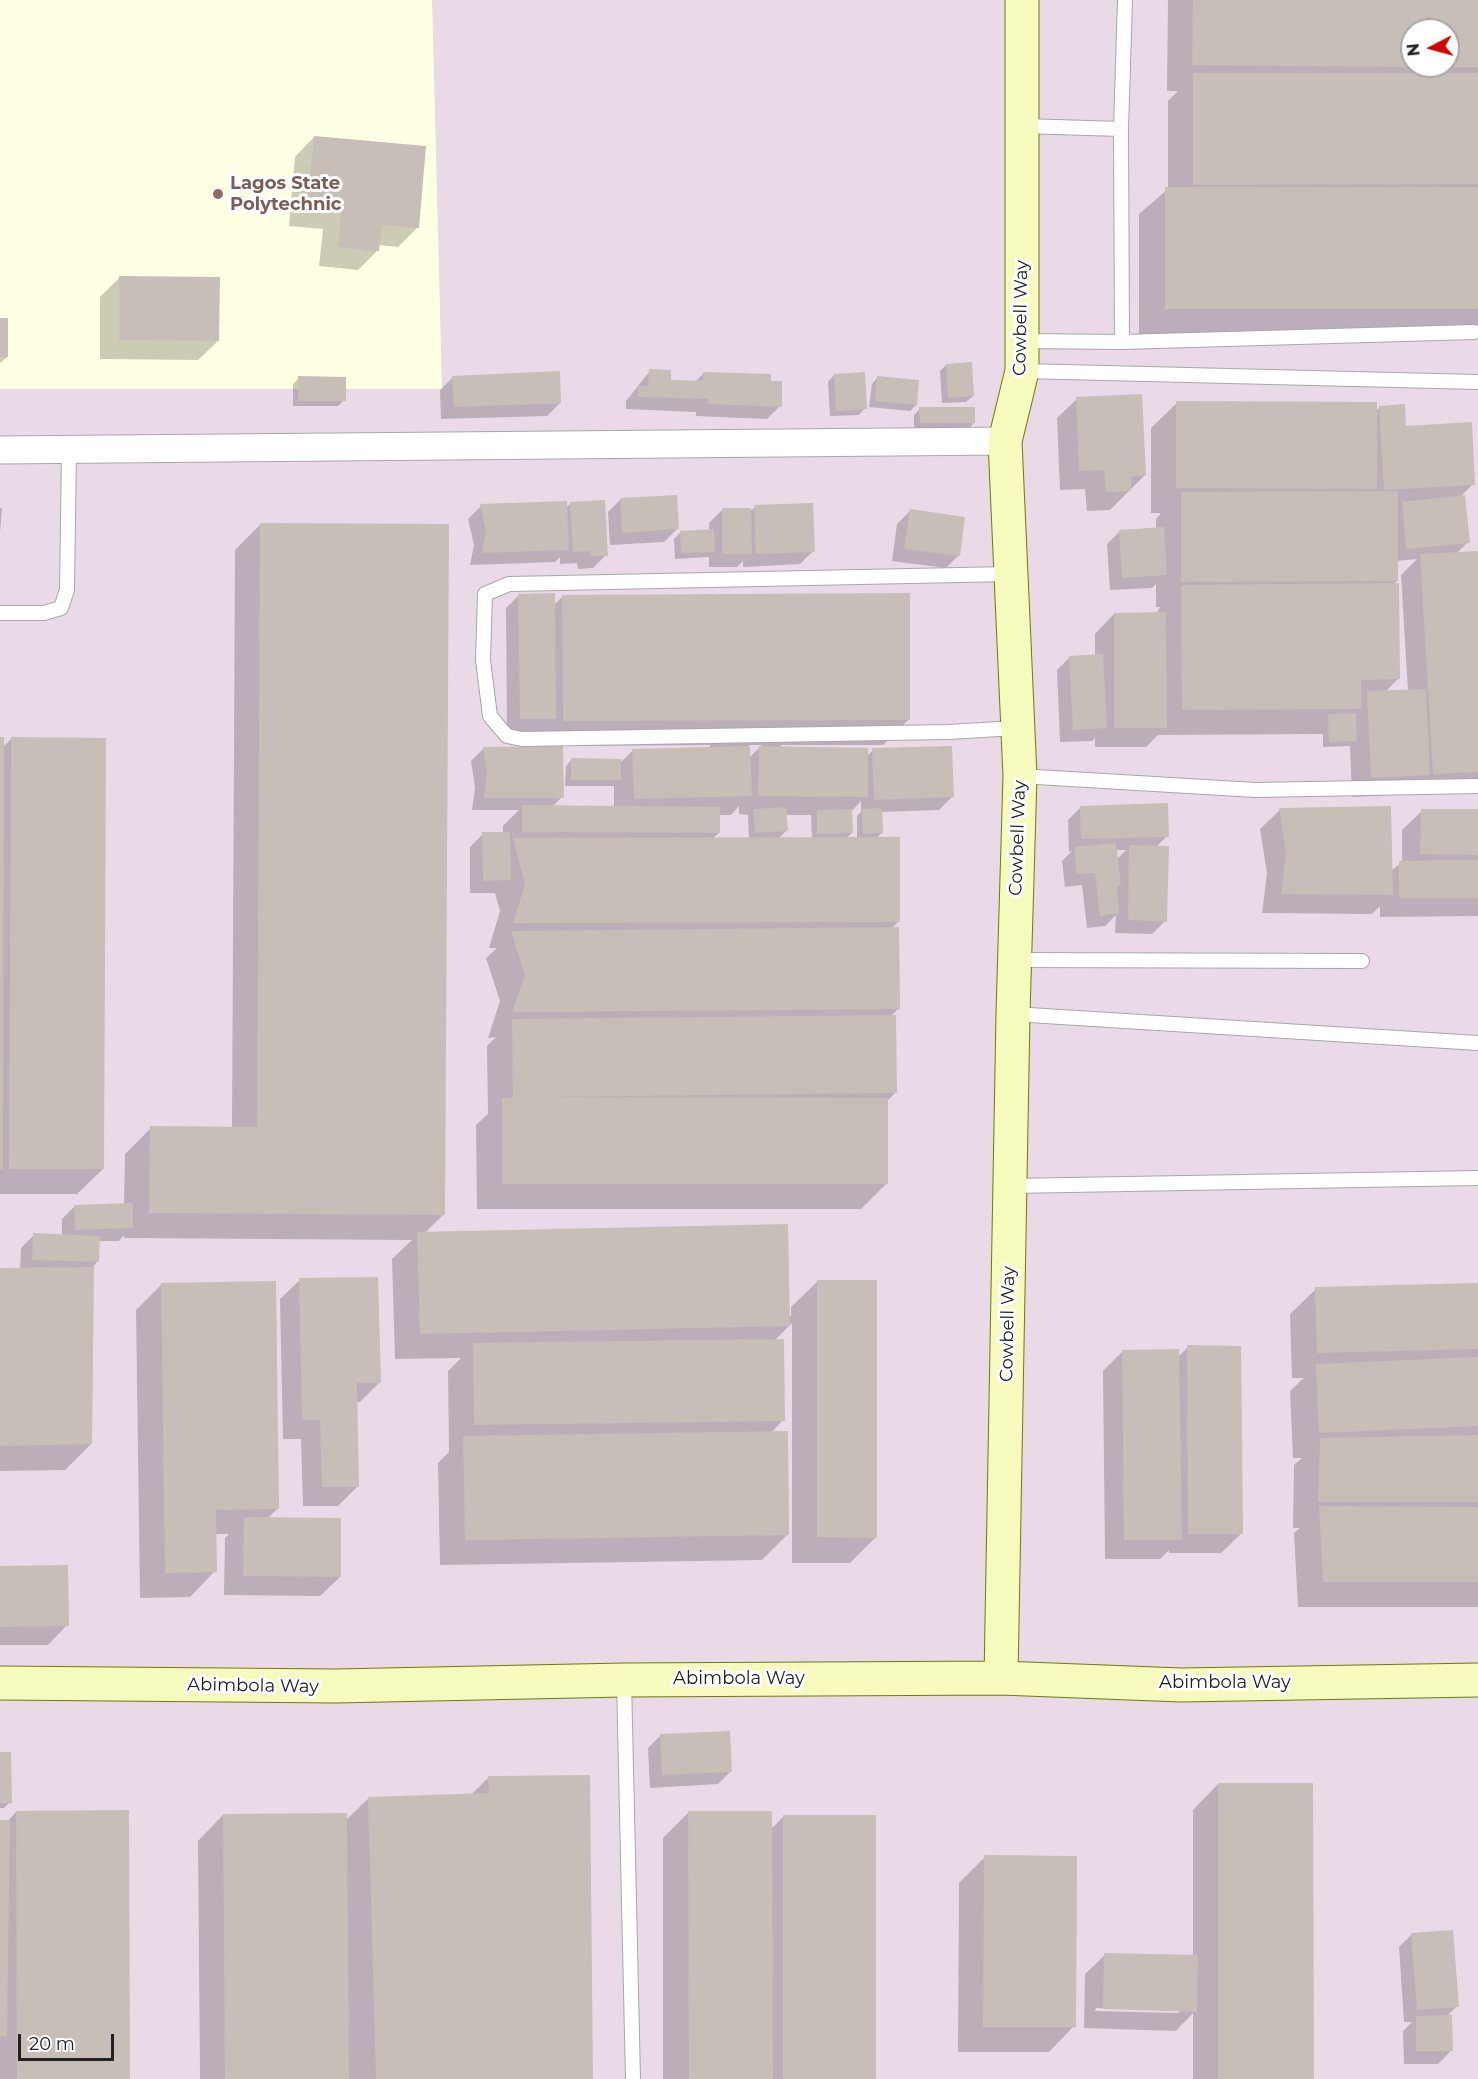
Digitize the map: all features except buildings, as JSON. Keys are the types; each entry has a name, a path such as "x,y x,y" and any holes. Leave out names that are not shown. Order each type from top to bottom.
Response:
{"street":[{"name":"Cowbell Way","path":"1001,1678 1014,960 1020,776 1016,728 1005,441 1023,356 1022,0"},
{"path":"0,450 1005,441"},
{"name":"Abimbola Way","path":"0,1683 336,1686 624,1680 1001,1678 1181,1685 1478,1680"}],"lane":[{"path":"1122,342 1121,129 1125,0"},
{"path":"1022,126 1121,129"},
{"path":"1023,356 1122,342 1473,332"},
{"path":"1023,356 1478,382"},
{"path":"0,613 44,613 61,608 67,590 69,450"},
{"path":"1010,574 509,584 485,594 483,660 490,716 507,736 522,739 948,732 1016,728"},
{"path":"1020,776 1255,790 1478,786"},
{"path":"1014,960 1362,960"},
{"path":"1013,1014 1478,1043"},
{"path":"1010,1186 1478,1178"},
{"path":"624,1680 633,2079"}],"shaded area":[{"name":"Lagos State Polytechnic","path":"0,0 432,0 442,389 0,389"},
{"path":"432,0 1478,0 1478,2079 0,2079 0,389 441,389"}],"place":[{"name":"Lagos State Polytechnic","path":"218,194"}]}
